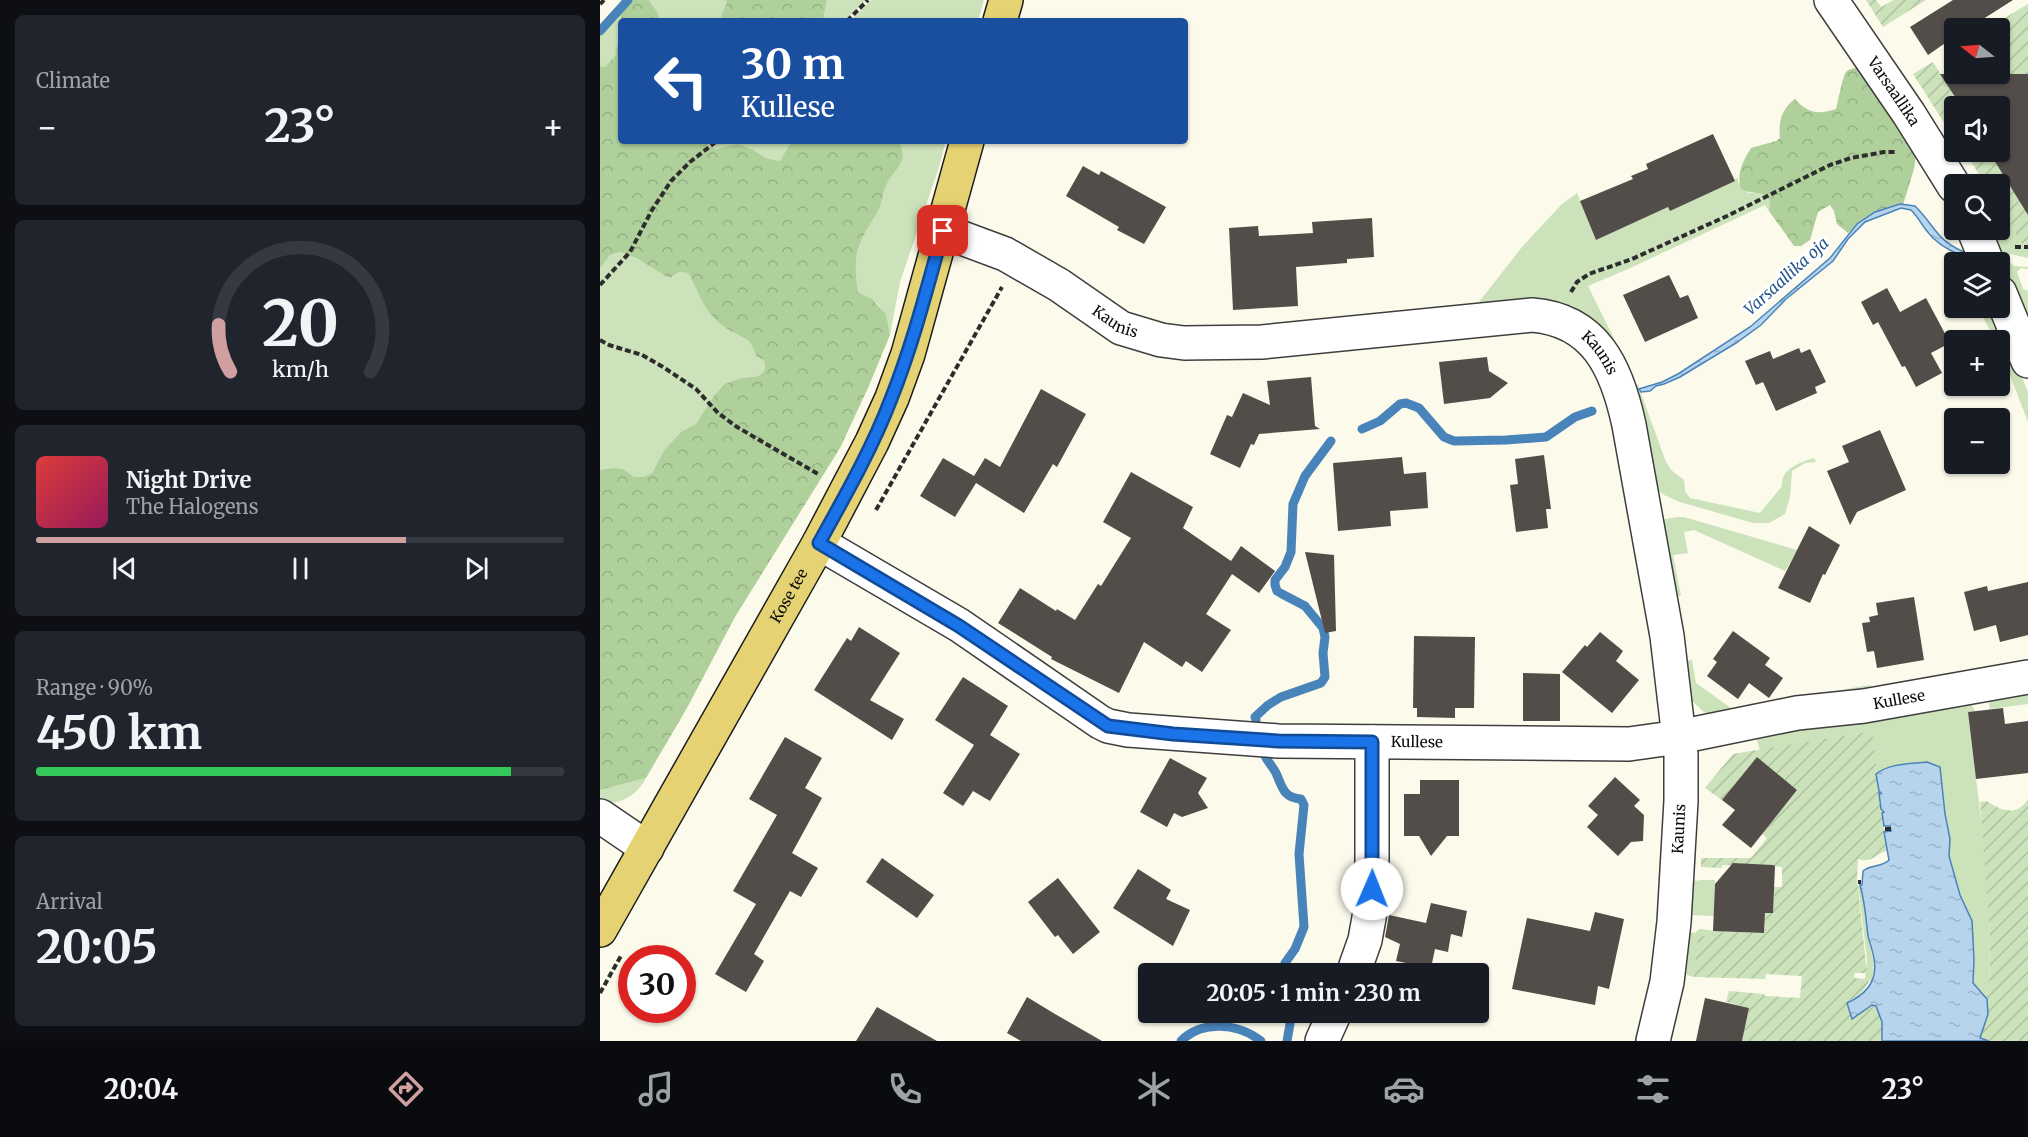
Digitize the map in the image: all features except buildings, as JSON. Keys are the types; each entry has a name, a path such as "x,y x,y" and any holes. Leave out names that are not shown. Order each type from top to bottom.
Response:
{"main road":[{"path":"1001,18 1006,0"},
{"name":"Kose tee","path":"600,930 819,543 882,420 908,354 966,144"}],"street":[{"name":"Varsaallika","path":"1831,0 1947,174"},
{"name":"Kaunis","path":"943,231 1005,254 1059,285 1121,328 1161,340 1184,343 1262,342 1532,315 1554,318 1577,328 1597,345 1610,368 1626,410 1667,636 1679,737 1681,801 1674,922 1667,982 1653,1041"},
{"path":"2010,317 2028,361"},
{"name":"Kullese","path":"819,543 959,626 1108,726 1173,734 1278,741 1629,744 1679,737 1797,713 1864,706 2028,677"},
{"path":"1357,963 1365,940 1372,902 1372,742"},
{"path":"600,816 647,848"},
{"path":"1322,1041 1330,1023"}],"path":[{"path":"600,4 604,0"},
{"path":"850,18 868,0"},
{"path":"600,285 630,252 652,210 671,181 713,144"},
{"path":"1554,318 1578,282 1589,274 1632,259 1727,216 1830,165 1851,158 1884,152 1902,152 1937,158"},
{"path":"848,560 1017,260"},
{"path":"600,340 642,355 663,367 696,389 718,413 737,427 798,464 848,490"},
{"path":"1885,829 1891,829"}],"green space":[{"path":"628,0 649,0 660,18 621,18 619,8"},
{"path":"649,0 725,0 727,2 720,18 660,18"},
{"path":"725,0 827,0 824,18 720,18 727,2"},
{"path":"827,0 866,0 847,18 824,18"},
{"path":"871,0 984,0 979,18 853,18"},
{"path":"1866,0 1876,0 1881,7 1894,0 1926,0 1883,27"},
{"path":"2028,4 2028,88 2010,99 2010,96 1957,96 1975,84 2010,84 2010,18 2005,18"},
{"path":"619,8 618,42 615,56 605,67 600,66 600,31"},
{"path":"618,42 618,144 709,144 716,149 738,144 766,158 780,161 791,144 900,144 903,155 900,165 886,186 879,209 861,241 856,263 858,292 872,299 886,314 890,335 840,448 735,617 687,708 646,778 600,790 600,470 623,469 634,477 643,477 652,473 665,449 682,431 696,424 714,396 725,384 742,378 759,376 765,370 764,360 756,356 748,341 724,326 708,311 688,273 679,272 671,278 667,277 636,258 620,252 610,255 600,268 600,66 605,67 615,56"},
{"path":"1933,62 1944,80 1944,84 1947,84 1954,96 1944,96 1944,123 1913,74"},
{"path":"1864,68 1887,105 1890,117 1895,124 1903,125 1917,148 1914,169 1903,205 1857,224 1848,233 1837,224 1830,205 1818,212 1810,240 1801,246 1794,246 1769,211 1770,204 1766,196 1741,189 1739,178 1741,168 1751,148 1780,138 1782,116 1795,99 1814,112 1836,109 1845,74 1848,70"},
{"path":"717,144 738,144 716,149 713,147"},
{"path":"738,144 791,144 780,161 766,158"},
{"path":"900,144 945,144 900,282 890,335 881,308 858,292 856,263 861,241 879,209 889,180 902,160"},
{"path":"1971,162 1995,162 2003,174 1979,174"},
{"path":"1738,178 1738,182 1748,193 1761,194 1768,198 1769,211 1765,205 1588,286 1630,371 1585,315 1572,305 1479,307 1479,302 1522,247 1561,205 1577,193 1596,240 1668,207 1670,211"},
{"path":"2010,186 2013,191 2028,191 2028,240 2022,244 2010,224"},
{"path":"2010,223 2023,244 2028,240 2028,258 2010,254 2010,252 1994,252 1990,240 2010,240"},
{"path":"620,252 636,258 667,277 672,278 679,272 688,273 707,310 726,328 744,337 764,360 765,370 759,376 742,378 704,412 696,424 682,431 665,449 653,473 643,477 633,477 612,468 600,470 600,268 610,254"},
{"path":"2010,262 2014,266 2028,267 2028,269 2021,268 2017,272 2023,289 2028,291 2028,339 2010,292"},
{"path":"1983,318 1997,318 2002,330 1990,330"},
{"path":"2010,349 2028,392 2028,422 2010,375"},
{"path":"1635,385 1638,385 1666,462 1671,470 1684,480 1685,491 1690,498 1760,513 1782,486 1784,475 1798,464 1814,458 1816,462 1805,463 1792,471 1790,497 1785,514 1769,523 1753,523 1680,502 1664,495 1654,487"},
{"path":"1684,517 1797,550 1785,571 1694,530 1684,532 1688,553 1673,555 1681,596 1674,597 1662,520"},
{"path":"1692,660 1696,683 1735,711 1870,685 1869,691 1712,716 1704,712 1687,696 1685,661"},
{"path":"2028,686 2028,704 1990,709 1988,700"},
{"path":"1970,702 1975,711 1968,712 1985,851 1990,933 1989,993 1983,995 1973,983 1972,921 1960,895 1949,856 1950,839 1940,767 1934,764 1917,763 1890,768 1876,774 1872,731 1760,750 1755,734"},
{"path":"1872,731 1887,851 1871,859 1858,859 1857,879 1867,973 1855,973 1854,978 1868,979 1869,982 1860,995 1847,1002 1852,1019 1872,1005 1876,1006 1882,1022 1882,1041 1742,1041 1749,1008 1726,1002 1729,991 1800,998 1802,976 1766,974 1765,979 1694,977 1698,935 1716,937 1716,931 1764,933 1765,913 1773,912 1774,887 1782,887 1782,867 1744,864 1743,866 1722,865 1722,868 1701,867 1701,858 1751,858 1767,838 1762,834 1797,790 1757,757 1722,800 1705,788 1733,754"},
{"path":"646,778 627,798 621,801 600,802 600,790"},
{"path":"2028,799 2028,1041 1989,1041 1980,1038 1988,1010 1983,995 1989,993 1990,933 1980,802 1987,801 2003,810 2014,810 2024,805"},
{"path":"1715,880 1714,916 1687,915 1689,885 1693,881"},
{"path":"1858,885 1860,885 1863,898 1873,960 1874,970 1871,981 1865,979 1867,960"},
{"path":"1700,929 1716,931 1716,937 1696,967 1694,977 1684,974 1683,931 1695,933"}],"water":[{"path":"1900,204 1915,206 1944,240 1964,252 1953,252 1935,240 1911,210 1901,208 1865,222 1848,239 1833,261 1786,299 1761,325 1680,377 1656,386 1650,391 1641,392 1639,389 1678,374 1750,327 1830,258 1857,224 1875,212"},
{"path":"1927,762 1940,767 1950,839 1949,856 1960,895 1972,921 1973,983 1987,999 1988,1014 1980,1038 1989,1041 1882,1041 1882,1022 1876,1006 1872,1005 1852,1019 1847,1003 1869,986 1875,967 1860,885 1862,885 1863,871 1889,860 1884,832 1891,831 1890,826 1884,826 1882,813 1884,812 1881,809 1879,793 1881,793 1876,774 1894,766"}],"waterway":[{"path":"600,31 628,0"},
{"name":"Varsaallika oja","path":"1362,429 1380,421 1400,404 1406,403 1419,408 1444,437 1454,441 1546,437 1575,417 1592,411"},
{"name":"Varsaallika oja","path":"1256,720 1255,717 1268,705 1281,697 1321,683 1325,677 1323,628 1305,606 1277,591 1275,580 1285,567 1291,552 1293,504 1305,476 1331,441"},
{"name":"Varsaallika oja","path":"1265,756 1287,794 1301,799 1304,805 1299,854 1304,927 1295,949 1285,963"},
{"name":"Varsaallika oja","path":"1287,1041 1290,1023"},
{"name":"Varsaallika oja","path":"1181,1041 1199,1030 1220,1026 1242,1030 1261,1041"}],"route":[{"path":"943,231 908,354 892,398 848,490 819,543 959,626 1108,726 1173,734 1278,741 1372,742 1372,889"}]}
